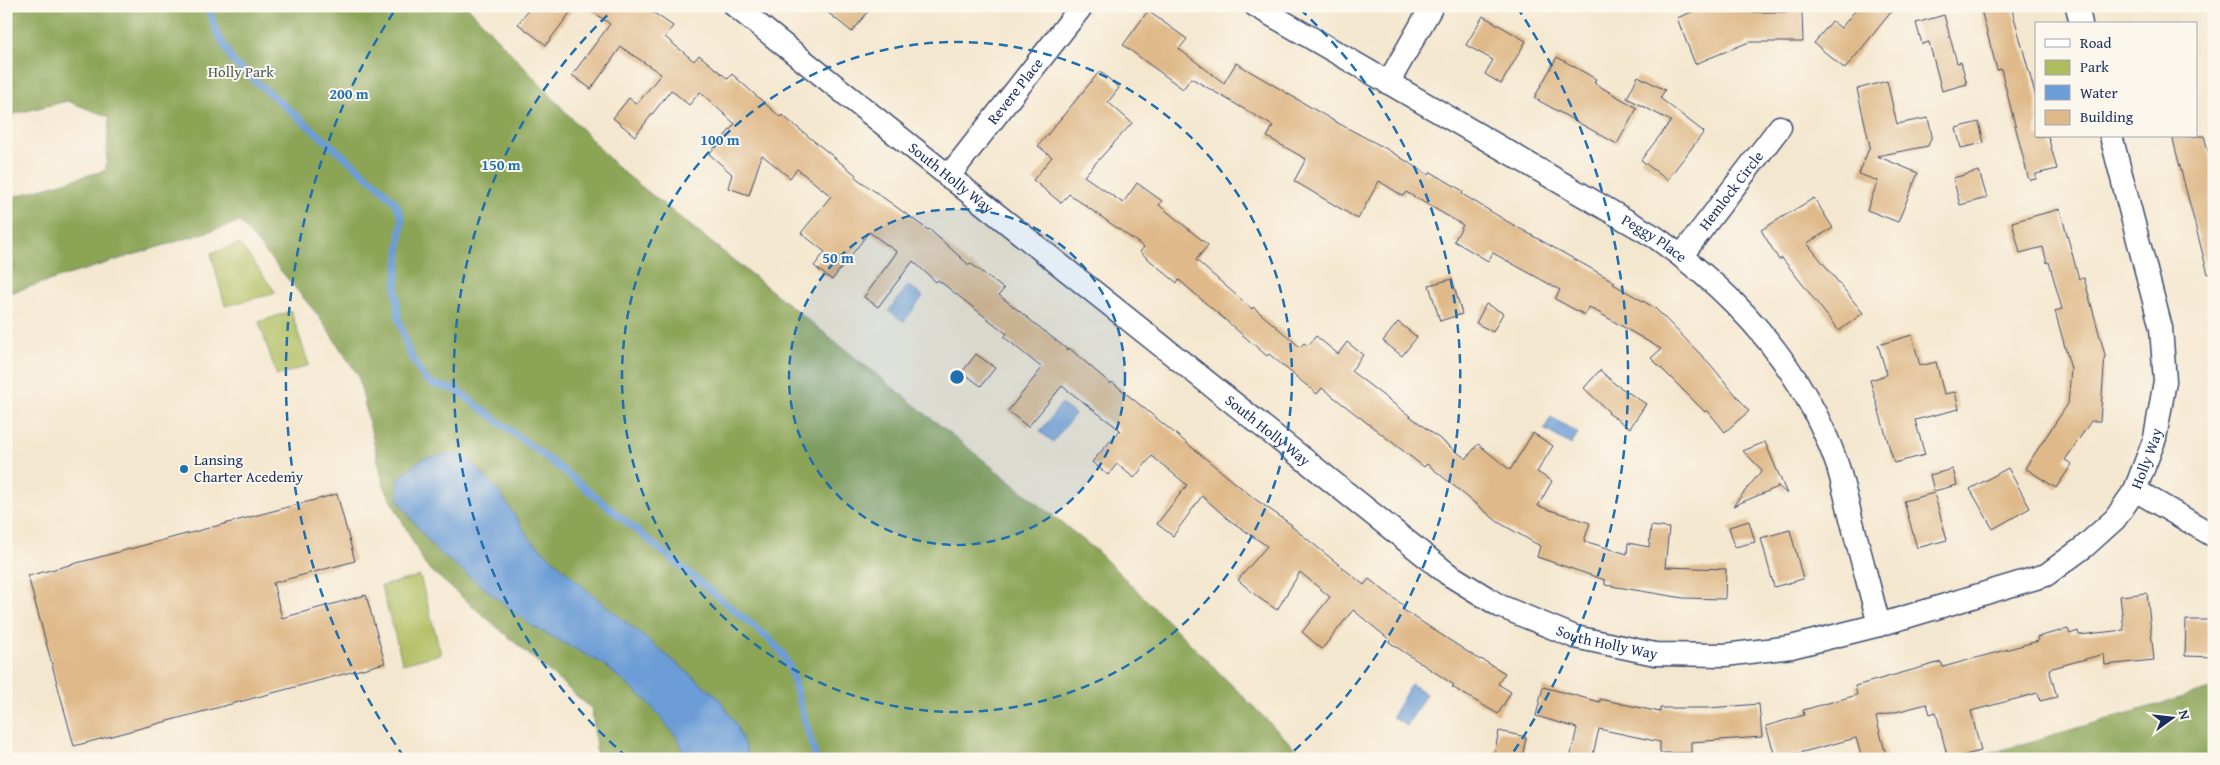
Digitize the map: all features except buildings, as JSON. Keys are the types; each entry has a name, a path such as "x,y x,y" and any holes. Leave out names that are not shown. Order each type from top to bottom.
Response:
{"street":[{"name":"South Holly Way","path":"736,6 1448,574 1500,606 1575,637 1655,654 1725,655 1791,647 1879,624"},
{"name":"Revere Place","path":"948,177 1082,6"},
{"name":"Peggy Place","path":"1256,6 1655,237 1682,255 1715,284 1754,324 1788,367 1816,414 1838,468 1879,624"},
{"path":"1388,83 1432,6"},
{"path":"2077,6 2081,22"},
{"name":"Hemlock Circle","path":"1682,255 1780,127"},
{"name":"Holly Way","path":"1879,624 2046,575 2084,547 2115,519 2135,490 2155,438 2165,382 2161,328 2112,138"},
{"path":"2135,490 2214,536"}],"green space":[{"name":"Holly Park","path":"6,6 467,6 617,167 1097,551 1296,749 1353,759 597,759 592,709 425,565 384,486 358,375 317,314 240,222 6,294 6,199 106,170 109,117 67,101 6,116"},
{"path":"240,244 276,293 225,306 211,253"},
{"path":"291,311 309,365 277,376 259,322"},
{"path":"420,576 441,654 403,664 381,586"},
{"path":"2214,688 2214,759 1971,759"}],"water":[{"path":"908,285 923,296 904,322 889,311"},
{"path":"1061,404 1075,414 1053,442 1040,432"},
{"path":"1551,417 1578,433 1571,445 1544,429"},
{"path":"454,454 471,461 500,493 530,539 588,591 719,698 736,724 750,759 686,759 678,739 647,701 603,664 532,626 435,549 398,499 398,479 423,458"},
{"path":"1411,684 1426,694 1407,726 1392,717"}],"waterway":[{"path":"208,6 216,31 234,63 378,185 395,202 402,218 396,288 398,317 409,352 424,378 432,384 457,390 568,474 768,638 783,654 790,668 816,759"}],"place":[{"name":"Lansing Charter Acedemy","path":"184,469"}]}
